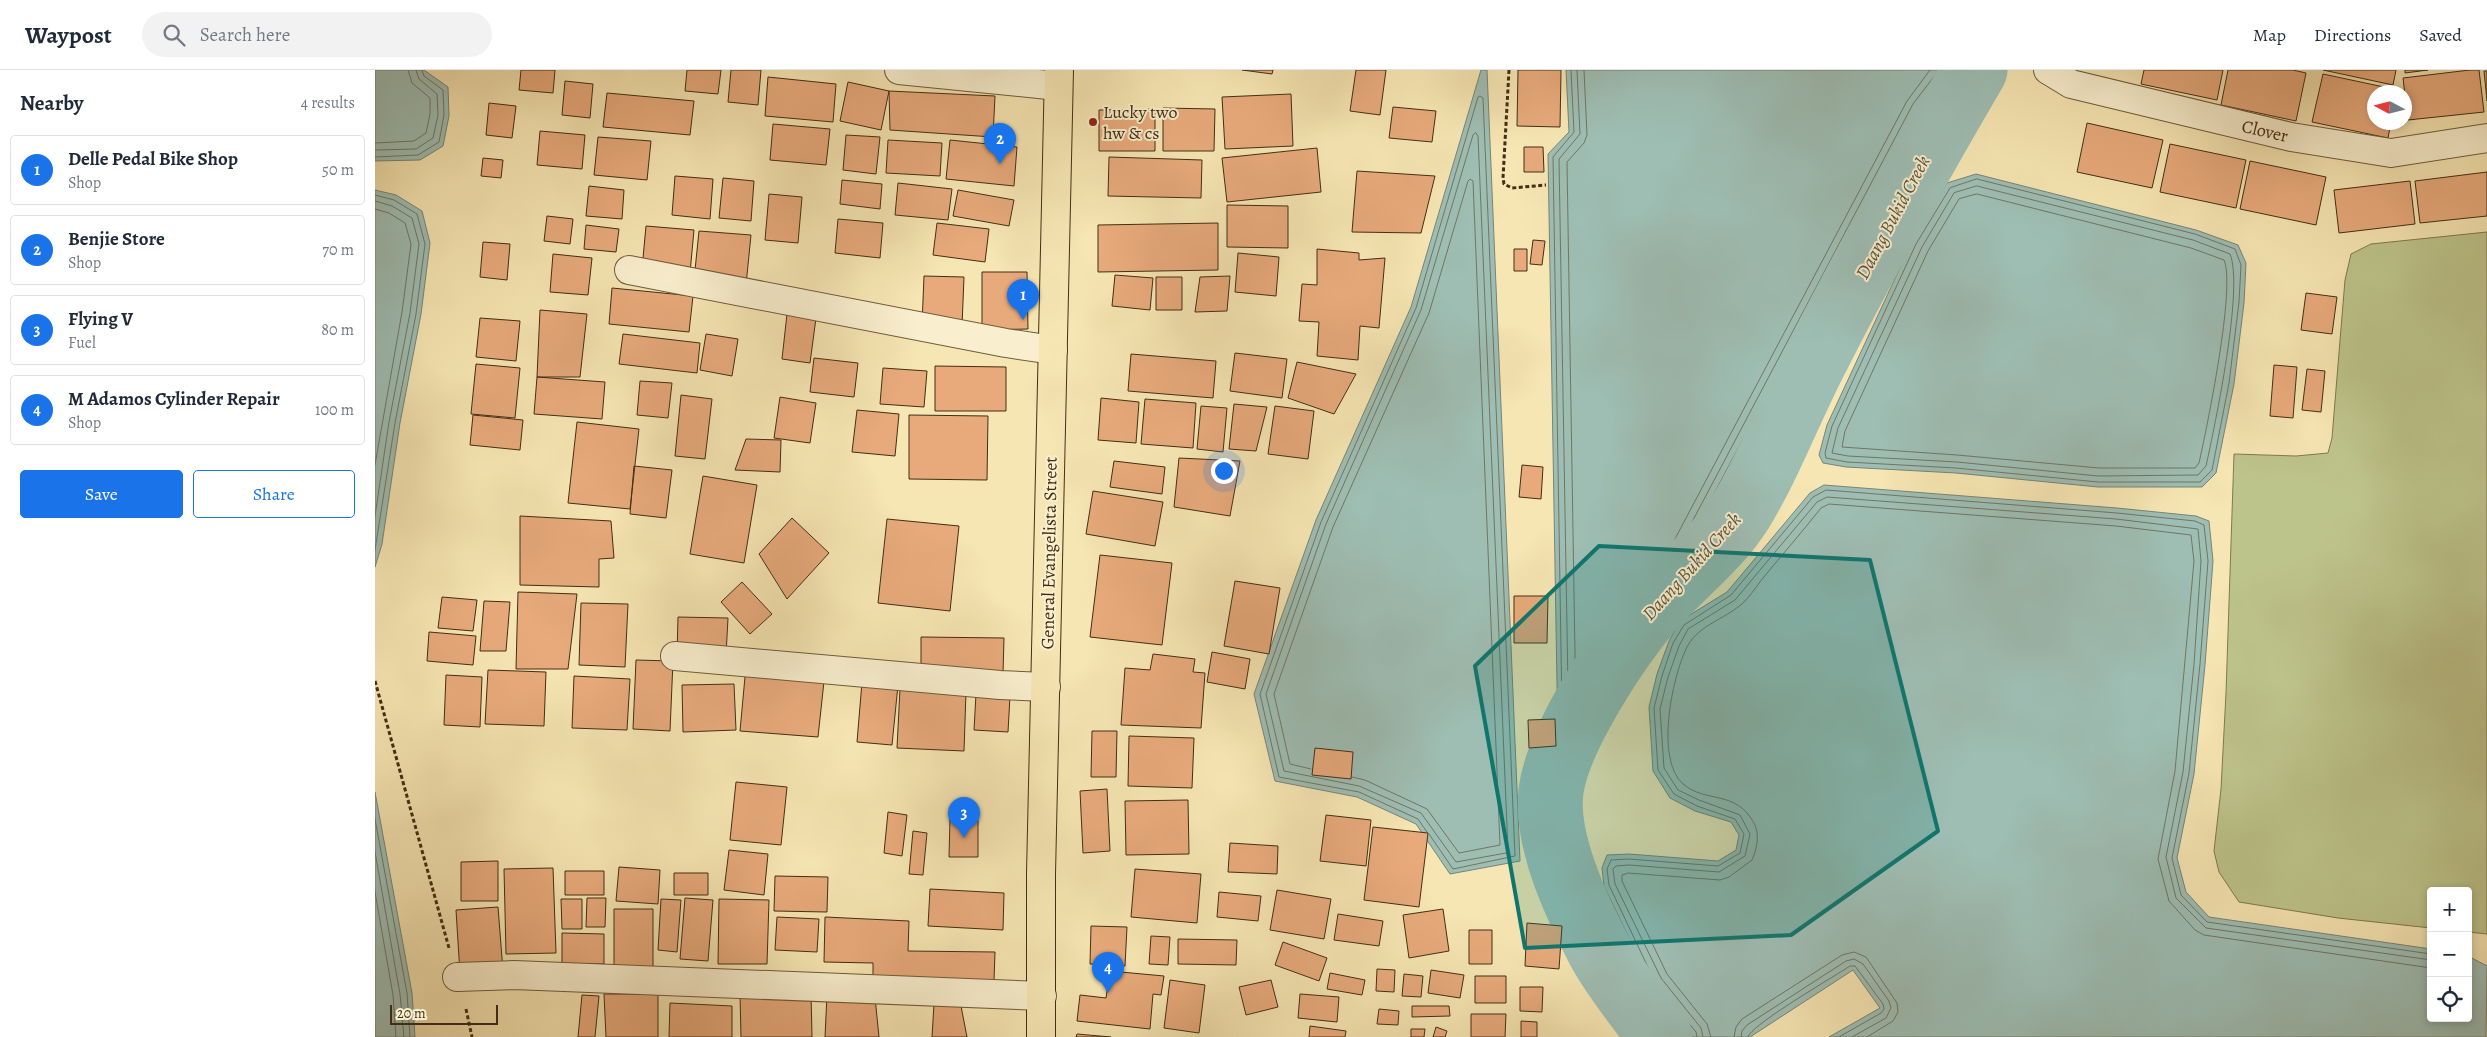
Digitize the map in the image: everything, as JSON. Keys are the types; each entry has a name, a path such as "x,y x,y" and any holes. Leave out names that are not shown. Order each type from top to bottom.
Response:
{"main road":[{"name":"General Evangelista Street","path":"1041,1037 1041,874 1059,78"}],"street":[{"path":"899,70 1059,78"},
{"name":"Clover","path":"2048,71 2071,84 2281,135 2391,153 2487,138"},
{"path":"629,270 1006,343 1053,350"},
{"path":"675,656 1046,687"},
{"path":"457,977 514,975 1042,996"}],"path":[{"path":"1509,70 1503,178 1505,184 1512,188 1546,185"},
{"path":"375,681 472,1037"}],"highlighted area":[{"path":"1599,546 1870,560 1938,831 1791,935 1525,948 1475,666"}],"green space":[{"path":"2487,232 2487,934 2472,932 2472,887 2427,887 2427,928 2338,918 2239,902 2219,872 2214,851 2221,789 2226,693 2234,454 2296,456 2328,453 2332,438 2345,280 2351,254 2371,244"}],"water":[{"path":"375,70 424,70 448,87 449,116 443,146 420,160 375,161"},
{"path":"1481,70 1487,70 1520,861 1450,874 1416,824 1357,797 1275,781 1254,694 1316,520 1411,307"},
{"path":"1566,70 1953,70 1923,109 1559,800 1548,154 1569,132"},
{"path":"1976,174 2196,230 2238,245 2246,263 2244,303 2234,384 2216,473 2202,487 2098,487 1956,473 1846,467 1823,463 1819,455 1827,425 1912,242 1947,183"},
{"path":"375,190 396,195 422,211 430,243 421,314 400,423 382,544 375,567"},
{"path":"1824,485 2117,508 2196,516 2209,521 2213,561 2205,665 2194,774 2177,858 2186,892 2209,917 2427,948 2427,1022 2472,1022 2472,958 2487,966 2486,1037 1829,1037 1880,1008 1853,970 1750,1037 1693,1037 1651,984 1604,886 1602,868 1607,855 1629,854 1718,861 1736,850 1739,835 1731,822 1695,811 1670,798 1653,771 1649,707 1657,674 1669,641 1680,621 1727,592 1810,493"},
{"path":"375,792 412,993 415,1037 375,1037"}],"building":[{"path":"521,70 555,70 553,93 519,90"},
{"path":"687,70 721,70 718,94 685,91"},
{"path":"731,70 761,70 758,105 728,102"},
{"path":"1242,70 1273,70 1272,74"},
{"path":"1356,70 1386,70 1380,115 1350,111"},
{"path":"1518,70 1561,70 1560,127 1517,126"},
{"path":"2144,70 2223,70 2217,100 2141,84"},
{"path":"2228,70 2293,70 2306,73 2296,121 2221,105"},
{"path":"2323,70 2396,70 2393,85"},
{"path":"2405,70 2428,70 2405,73"},
{"path":"2479,70 2484,112 2412,120 2412,85 2404,85 2403,78"},
{"path":"2484,71 2487,71 2487,101"},
{"path":"2323,74 2375,85 2367,85 2367,130 2390,130 2388,138 2312,122"},
{"path":"768,77 836,84 833,122 765,116"},
{"path":"565,81 593,84 590,118 562,115"},
{"path":"848,82 889,91 881,130 840,121"},
{"path":"889,91 995,96 993,137 890,130"},
{"path":"607,93 694,101 690,135 603,127"},
{"path":"1291,94 1293,146 1225,149 1222,97"},
{"path":"489,103 516,106 512,138 486,135"},
{"path":"1393,107 1436,111 1432,142 1389,138"},
{"path":"1163,108 1215,109 1214,151 1163,151"},
{"path":"1155,109 1155,151 1099,151 1099,110"},
{"path":"2087,123 2163,140 2152,188 2077,172"},
{"path":"773,124 830,129 826,165 770,160"},
{"path":"540,131 585,135 582,169 537,165"},
{"path":"846,135 880,137 876,174 843,170"},
{"path":"598,137 651,141 647,180 594,175"},
{"path":"888,140 942,143 940,176 886,173"},
{"path":"950,140 1017,147 1014,186 946,179"},
{"path":"2170,144 2246,160 2236,208 2160,192"},
{"path":"1524,147 1543,147 1544,172 1524,172"},
{"path":"1317,148 1321,192 1227,202 1222,158"},
{"path":"1109,157 1202,160 1201,198 1108,196"},
{"path":"483,158 503,160 501,178 481,176"},
{"path":"2250,161 2326,177 2316,225 2240,209"},
{"path":"1357,171 1435,176 1421,233 1352,232"},
{"path":"2487,172 2487,216 2420,223 2415,181"},
{"path":"675,176 713,179 710,219 672,215"},
{"path":"723,178 754,181 751,221 719,218"},
{"path":"842,180 882,184 880,209 840,204"},
{"path":"2410,181 2415,224 2339,233 2334,190"},
{"path":"898,183 952,189 948,220 895,215"},
{"path":"589,186 624,190 622,219 586,216"},
{"path":"958,190 1014,200 1009,226 953,216"},
{"path":"769,194 802,197 798,243 765,240"},
{"path":"1227,205 1288,206 1288,248 1227,247"},
{"path":"547,216 573,219 570,244 544,241"},
{"path":"838,219 883,223 880,258 835,253"},
{"path":"937,223 989,229 985,262 933,255"},
{"path":"1218,223 1218,270 1098,272 1098,225"},
{"path":"586,225 619,229 616,252 584,249"},
{"path":"646,226 694,230 690,273 642,269"},
{"path":"699,231 751,235 746,285 694,280"},
{"path":"1533,240 1545,241 1542,265 1530,264"},
{"path":"483,242 510,244 507,280 480,277"},
{"path":"1317,249 1359,253 1359,260 1385,258 1379,328 1360,326 1358,360 1317,356 1319,322 1299,321 1302,284 1317,285"},
{"path":"1514,249 1527,249 1527,271 1514,271"},
{"path":"1238,253 1279,257 1276,296 1235,292"},
{"path":"553,254 592,258 588,295 550,292"},
{"path":"982,272 1027,272 1028,329 982,330"},
{"path":"1115,275 1153,278 1150,310 1112,306"},
{"path":"924,276 964,277 962,326 922,325"},
{"path":"1230,276 1227,311 1195,312 1200,277"},
{"path":"1156,277 1182,277 1182,310 1156,310"},
{"path":"612,288 693,296 689,332 609,324"},
{"path":"2306,293 2337,297 2332,334 2301,330"},
{"path":"540,310 587,314 580,377 537,377"},
{"path":"787,314 816,318 810,363 782,359"},
{"path":"480,318 520,321 516,361 476,357"},
{"path":"623,334 700,343 697,373 619,364"},
{"path":"706,334 738,339 732,376 700,370"},
{"path":"1235,353 1287,359 1282,398 1230,391"},
{"path":"1131,354 1216,361 1213,398 1128,391"},
{"path":"814,358 858,363 854,397 810,392"},
{"path":"1297,362 1356,374 1334,414 1288,398"},
{"path":"476,364 520,368 515,418 471,414"},
{"path":"2274,365 2297,367 2293,418 2270,416"},
{"path":"935,366 1006,367 1006,411 935,411"},
{"path":"883,368 927,371 924,407 880,404"},
{"path":"2307,369 2325,371 2321,412 2302,410"},
{"path":"537,377 605,382 602,419 534,414"},
{"path":"640,381 672,383 668,418 637,415"},
{"path":"681,395 712,399 705,459 675,456"},
{"path":"780,397 816,403 810,443 774,438"},
{"path":"1101,398 1139,402 1136,443 1098,440"},
{"path":"1145,399 1196,403 1193,448 1141,444"},
{"path":"1234,404 1267,407 1256,451 1229,449"},
{"path":"1201,406 1227,408 1223,452 1197,449"},
{"path":"1275,406 1314,411 1308,459 1268,454"},
{"path":"857,410 899,414 895,456 852,452"},
{"path":"473,415 523,420 520,450 470,445"},
{"path":"909,415 988,416 987,480 909,479"},
{"path":"577,422 639,429 630,509 568,503"},
{"path":"746,439 781,440 780,472 735,470"},
{"path":"1179,458 1240,461 1230,516 1174,507"},
{"path":"1114,461 1165,467 1162,494 1110,487"},
{"path":"1522,465 1543,467 1541,499 1519,497"},
{"path":"634,466 672,470 666,518 630,514"},
{"path":"703,476 757,485 744,563 690,554"},
{"path":"1093,491 1163,502 1155,546 1086,534"},
{"path":"520,516 611,521 614,558 599,559 599,587 520,585"},
{"path":"792,518 829,553 787,599 759,554"},
{"path":"887,519 959,526 950,611 878,603"},
{"path":"1100,555 1172,563 1162,645 1090,637"},
{"path":"1235,581 1280,588 1269,654 1224,646"},
{"path":"742,582 772,614 750,634 721,602"},
{"path":"518,592 577,594 568,669 516,669"},
{"path":"1514,596 1548,596 1547,643 1514,643"},
{"path":"442,597 477,600 473,631 438,628"},
{"path":"484,601 510,602 506,651 480,651"},
{"path":"581,603 628,604 625,667 579,665"},
{"path":"678,617 728,618 726,655 677,654"},
{"path":"429,632 476,636 473,665 427,661"},
{"path":"921,637 1004,638 1003,673 921,671"},
{"path":"1212,652 1250,659 1245,689 1207,682"},
{"path":"1153,654 1195,659 1193,672 1205,673 1201,728 1121,725 1125,668 1150,670"},
{"path":"636,660 673,661 670,731 633,729"},
{"path":"746,666 825,672 818,737 740,731"},
{"path":"488,670 546,672 544,726 485,724"},
{"path":"446,675 482,677 480,727 444,725"},
{"path":"574,676 630,679 627,730 572,728"},
{"path":"862,682 898,685 892,745 857,742"},
{"path":"734,684 736,730 683,732 682,685"},
{"path":"900,689 966,692 964,751 897,748"},
{"path":"976,694 1010,696 1008,732 974,730"},
{"path":"1555,719 1556,746 1529,748 1528,720"},
{"path":"1092,731 1117,731 1116,777 1091,777"},
{"path":"1129,736 1194,738 1192,788 1128,786"},
{"path":"1315,748 1353,752 1351,779 1312,775"},
{"path":"736,782 787,787 781,845 730,840"},
{"path":"1107,789 1110,851 1083,853 1080,791"},
{"path":"1188,800 1189,854 1126,855 1125,801"},
{"path":"888,812 907,815 902,856 884,853"},
{"path":"1326,815 1371,820 1366,866 1320,861"},
{"path":"950,819 978,820 978,857 949,857"},
{"path":"1373,827 1428,833 1419,907 1364,900"},
{"path":"913,831 927,833 923,875 909,874"},
{"path":"1230,843 1278,846 1277,874 1228,872"},
{"path":"729,850 768,854 764,895 724,890"},
{"path":"498,861 498,901 461,901 461,862"},
{"path":"619,867 660,870 658,904 616,901"},
{"path":"553,868 556,953 506,954 504,869"},
{"path":"1135,869 1201,874 1197,923 1131,917"},
{"path":"565,871 604,871 604,895 565,895"},
{"path":"674,873 708,873 708,895 674,895"},
{"path":"775,876 828,877 827,912 774,911"},
{"path":"930,889 1004,893 1003,930 928,926"},
{"path":"1277,890 1331,899 1324,939 1270,930"},
{"path":"1219,892 1261,896 1258,921 1217,917"},
{"path":"587,898 606,898 605,927 586,927"},
{"path":"685,898 713,900 708,961 680,959"},
{"path":"561,899 582,899 582,929 562,929"},
{"path":"661,899 681,900 677,952 658,950"},
{"path":"719,899 769,900 767,964 718,964"},
{"path":"498,907 503,971 460,974 456,910"},
{"path":"614,909 653,909 653,971 614,971"},
{"path":"1443,909 1449,951 1409,958 1403,915"},
{"path":"1338,914 1383,921 1379,946 1334,940"},
{"path":"777,917 819,919 817,952 775,950"},
{"path":"825,917 909,921 908,951 995,952 994,980 873,979 873,963 824,962"},
{"path":"1527,923 1562,926 1559,969 1525,966"},
{"path":"1091,926 1127,927 1125,966 1090,964"},
{"path":"1469,930 1492,930 1492,964 1469,964"},
{"path":"562,933 604,934 604,964 562,964"},
{"path":"1151,936 1170,937 1168,965 1149,964"},
{"path":"1178,939 1237,940 1236,965 1178,964"},
{"path":"1283,942 1327,958 1319,981 1275,965"},
{"path":"1377,969 1395,970 1394,992 1376,991"},
{"path":"1431,970 1464,975 1460,998 1428,993"},
{"path":"1110,971 1164,976 1161,995 1153,994 1150,1029 1077,1021 1080,995 1106,998"},
{"path":"1330,973 1365,980 1362,995 1327,989"},
{"path":"1404,974 1423,976 1421,997 1402,996"},
{"path":"1475,976 1506,976 1506,1003 1475,1003"},
{"path":"1170,980 1205,985 1199,1033 1164,1028"},
{"path":"1271,980 1278,1007 1246,1015 1239,987"},
{"path":"1520,987 1543,987 1542,1012 1520,1011"},
{"path":"811,993 812,1037 741,1037 740,994"},
{"path":"604,994 658,994 658,1037 606,1037"},
{"path":"1300,994 1339,997 1337,1022 1298,1018"},
{"path":"582,995 599,996 595,1037 578,1037"},
{"path":"827,995 875,997 879,1037 825,1037"},
{"path":"670,1003 732,1006 732,1037 669,1037"},
{"path":"934,1004 961,1006 967,1037 932,1037"},
{"path":"1412,1006 1449,1006 1450,1016 1412,1017"},
{"path":"1379,1009 1399,1011 1398,1025 1377,1024"},
{"path":"1471,1014 1506,1014 1505,1037 1471,1037"},
{"path":"1521,1021 1537,1022 1537,1037 1521,1037"},
{"path":"1310,1026 1346,1031 1345,1037 1309,1037"},
{"path":"1436,1027 1447,1031 1445,1037 1433,1037"},
{"path":"1411,1029 1425,1029 1424,1037 1411,1037"},
{"path":"1077,1034 1111,1037 1076,1037"}],"waterway":[{"name":"Daang Bukid Creek","path":"1660,1037 1605,961 1572,894 1557,852 1550,810 1551,791 1556,770 1576,721 1621,648 1650,610 1710,550 1732,525 1741,511 1762,473 1808,374 1855,283 1975,70"}],"place":[{"name":"Lucky two hw & cs","path":"1093,122"},
{"name":"Benjie Store","path":"1000,164"},
{"name":"Delle Pedal Bike Shop","path":"1023,320"},
{"name":"Flying V","path":"964,838"},
{"name":"M Adamos Cylinder Repair","path":"1108,993"}]}
